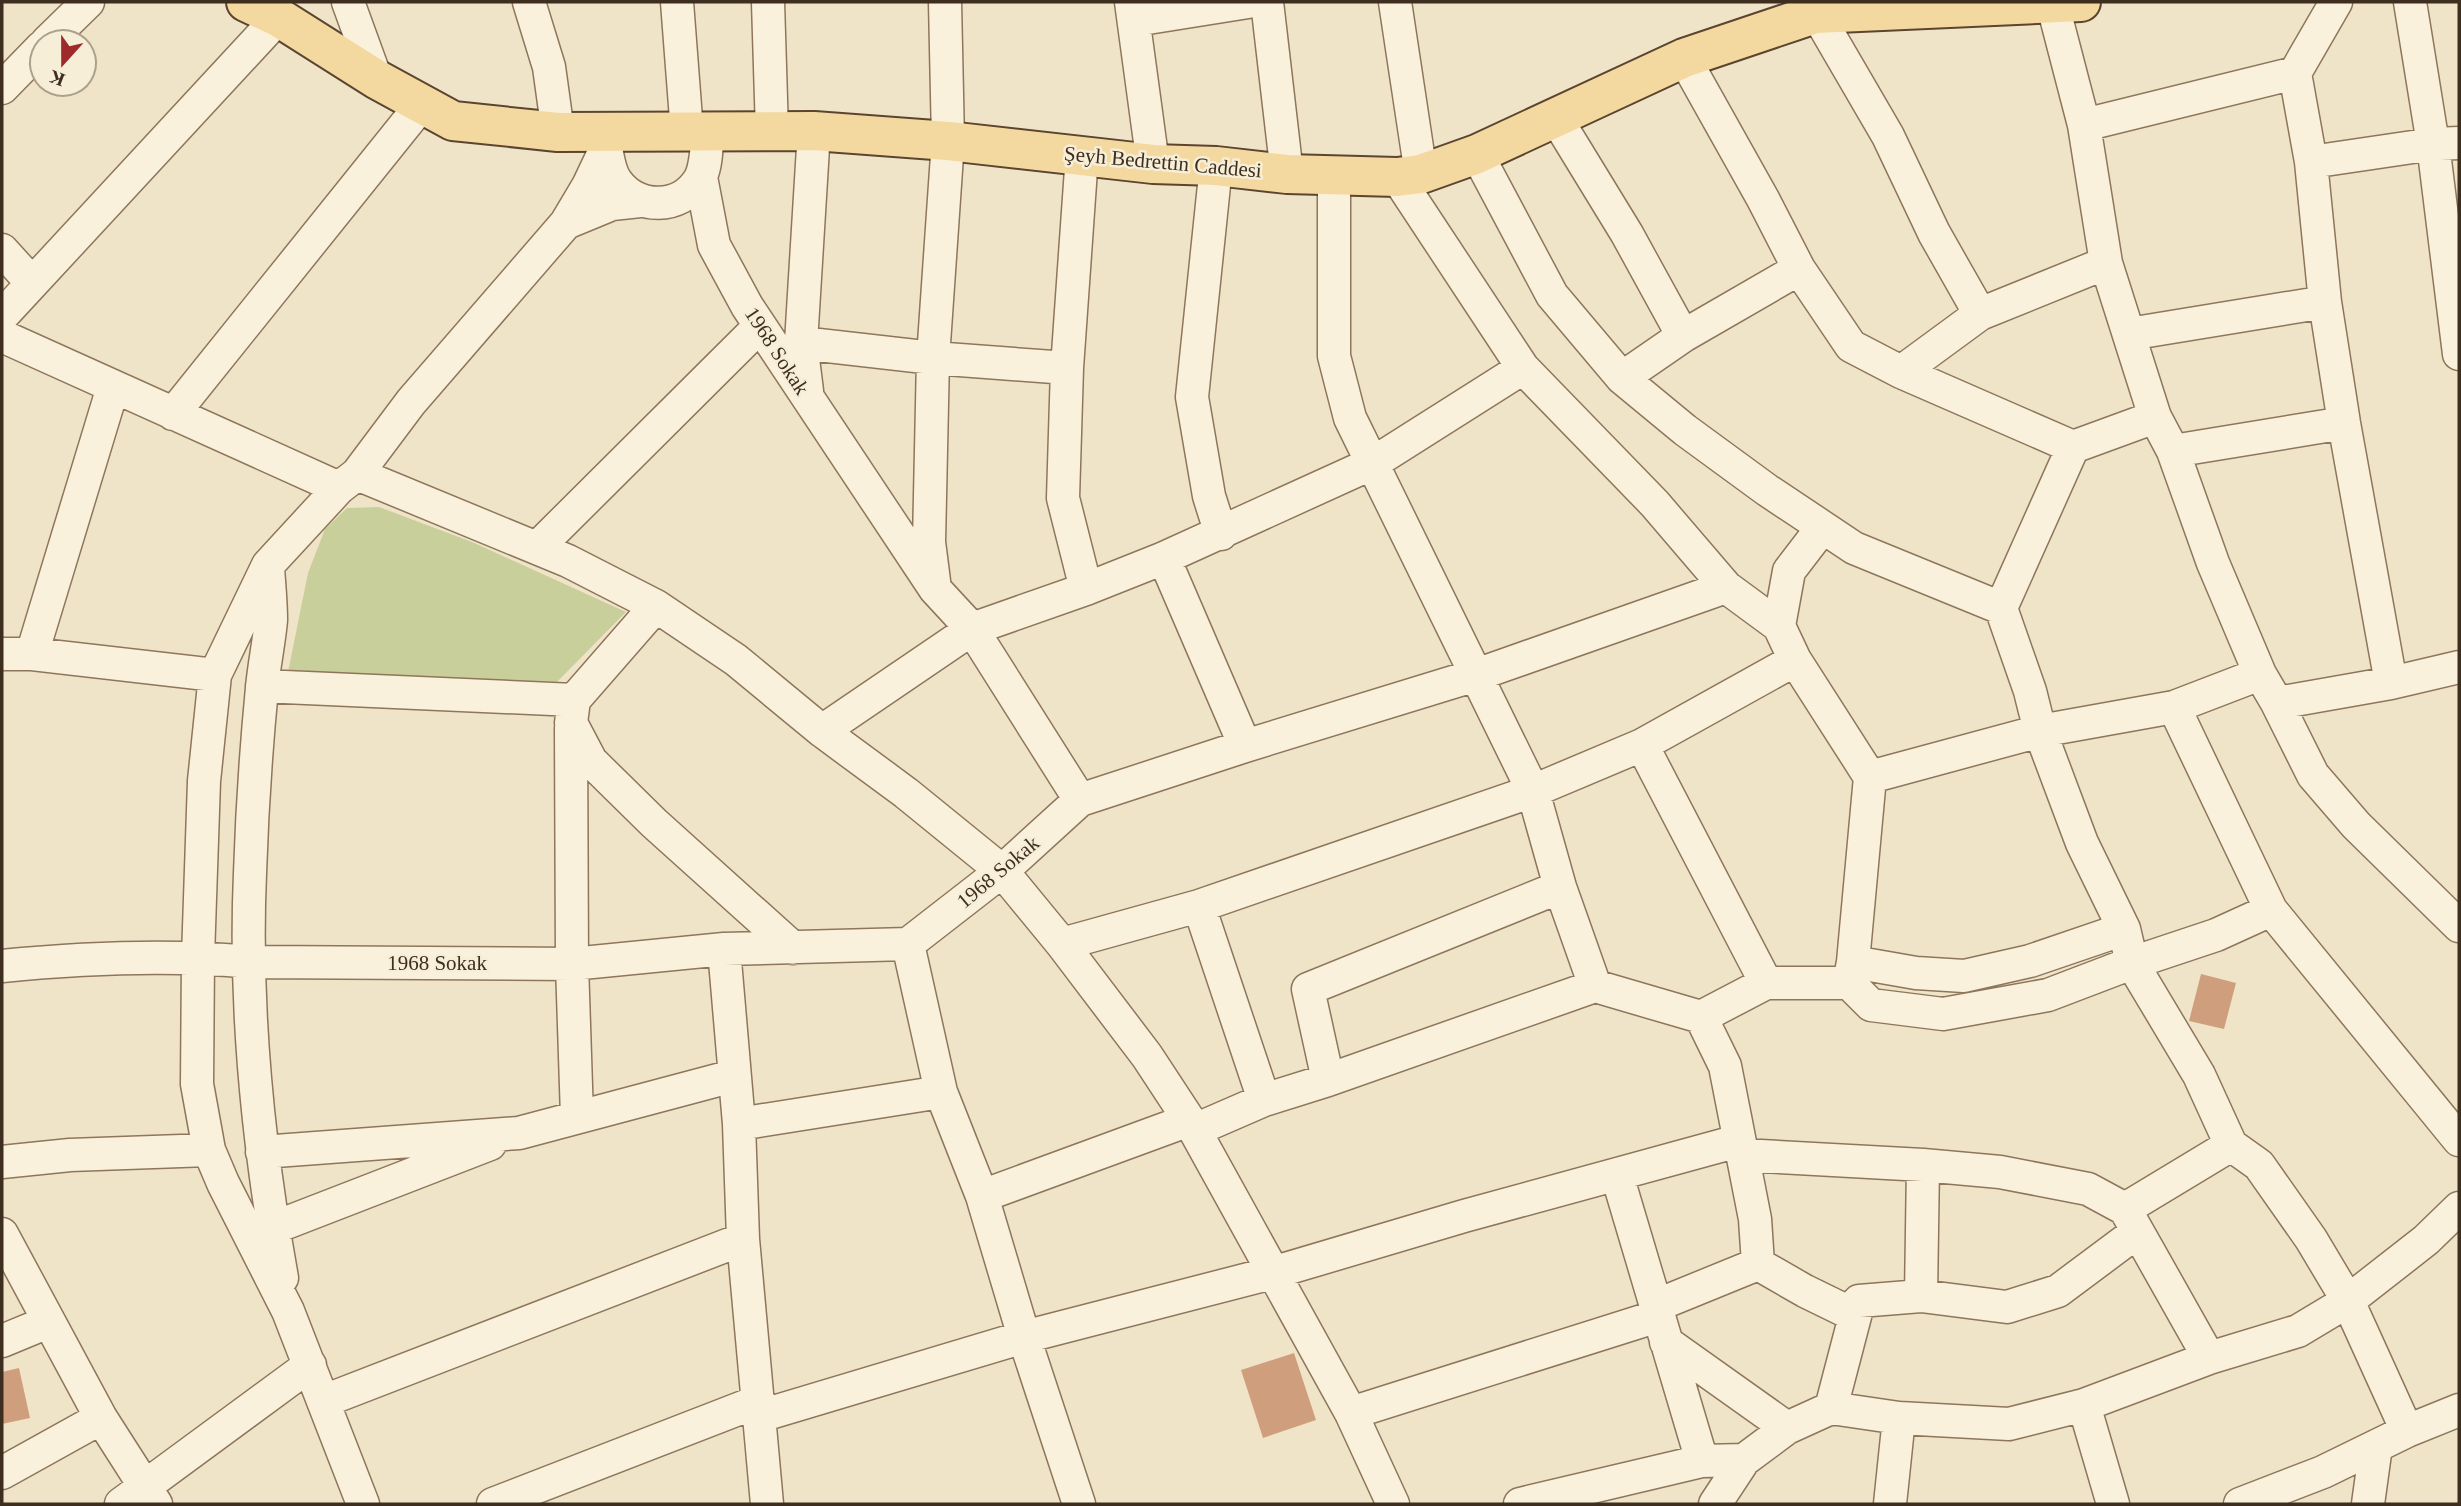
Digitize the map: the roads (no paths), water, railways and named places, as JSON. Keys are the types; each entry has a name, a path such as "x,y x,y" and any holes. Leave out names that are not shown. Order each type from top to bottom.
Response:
{"main road":[{"name":"Şeyh Bedrettin Caddesi","path":"256,6 376,79 453,121 558,132 605,140 697,132 814,131 948,141 1153,164 1216,166 1287,174 1409,176 1477,154 1684,58 1812,8 2081,2"}],"street":[{"path":"61,28 88,2"},
{"path":"348,2 376,79"},
{"path":"528,2 550,67 558,132"},
{"path":"677,2 697,132 701,177 714,245"},
{"path":"768,2 772,132"},
{"path":"935,589 929,542 933,358 948,141 945,2"},
{"path":"1153,164 1133,11 1248,2"},
{"path":"1267,2 1287,174"},
{"path":"1395,2 1409,176 1523,368 1655,504 1726,587 1779,626 1795,660 1870,777 1851,973 1871,1004 1943,1014 2048,995 2216,935 2271,910"},
{"path":"2052,2 2084,125 2106,263 2155,416 2173,451 2213,563 2260,674 2313,775 2356,825 2459,926"},
{"path":"2336,2 2295,73 2311,162 2325,302 2344,424 2391,683"},
{"path":"2410,2 2446,144 2459,354"},
{"path":"2,316 148,161 256,6"},
{"path":"1812,8 1888,136 1934,233 1980,314"},
{"path":"1684,58 1799,269 1851,346 1900,372 2073,447 2155,416"},
{"path":"2,88 28,61"},
{"path":"2084,125 2295,73"},
{"path":"173,414 422,104"},
{"path":"1556,118 1626,234 1683,337"},
{"path":"808,399 801,343 814,131"},
{"path":"605,140 615,180 625,191 690,224 714,245"},
{"path":"363,1504 288,1311 209,1150 197,1084 204,781 215,675 268,565 348,481 411,402 566,223 588,186 605,140"},
{"path":"2311,162 2446,144"},
{"path":"1477,154 1552,295 1622,378 1685,430 1854,548 2001,608"},
{"path":"1082,155 1067,368 1063,498 1086,590"},
{"path":"1216,166 1192,397 1209,496 1221,534"},
{"path":"1334,175 1334,356 1350,418 1533,791 1560,887 1595,986"},
{"path":"566,223 612,204 677,200 691,191 701,177"},
{"name":"1968 Sokak","path":"2,966 49,961 198,957 250,962 572,964 724,949 908,944 1002,872 1080,800 972,629 935,589 808,399 760,326 714,245"},
{"path":"2,250 32,283"},
{"path":"1900,372 1980,314 2106,263"},
{"path":"1622,378 1683,337 1799,269"},
{"path":"2129,334 2325,302"},
{"path":"537,548 760,326"},
{"path":"2,336 173,414 348,481 537,548 656,606 736,660 1002,872 1062,944 1147,1056 1192,1125 1351,1413 1393,1504"},
{"path":"801,343 933,358 1067,368"},
{"path":"822,731 972,629 1086,590 1164,558 1373,463 1523,368"},
{"path":"113,387 17,654 215,675"},
{"path":"2173,451 2344,424"},
{"path":"2073,447 2001,608 2030,691 2040,732 2082,843 2123,929 2132,963 2199,1075 2231,1145 2259,1165 2311,1239 2348,1301 2407,1431"},
{"path":"1779,626 1789,571 1822,528"},
{"path":"1164,558 1245,746"},
{"path":"268,565 271,619 262,686 250,876 253,1079 273,1228 288,1311"},
{"path":"1080,800 1476,675 1726,587"},
{"path":"577,1117 572,964 572,712 656,606"},
{"path":"1062,944 1199,906 1533,791 1642,745 1795,660"},
{"path":"2277,702 2391,683 2459,667"},
{"path":"1870,777 2040,732 2174,707 2260,674"},
{"path":"262,686 572,712"},
{"path":"2174,707 2271,910 2459,1140"},
{"path":"572,712 591,761 654,823 793,948"},
{"path":"1642,745 1766,983"},
{"path":"1328,1080 1308,989 1560,887"},
{"path":"1199,906 1264,1100"},
{"path":"982,1196 1328,1080 1595,986 1702,1017 1766,983 1851,973 1964,976 2030,961 2123,929"},
{"path":"908,944 941,1092 982,1196 1024,1337 1079,1504"},
{"path":"724,949 739,1124 743,1239 760,1408 765,1503"},
{"path":"1702,1017 1725,1066 1755,1219 1758,1264"},
{"path":"273,1228 524,1131 733,1076"},
{"path":"739,1124 941,1092"},
{"path":"262,1152 524,1131"},
{"path":"1758,1264 1848,1312 1859,1301 1921,1296 2007,1307 2058,1291 2131,1220 2231,1145"},
{"path":"513,1501 760,1408 1272,1273 1464,1216 1617,1175 1741,1148 2000,1172 2088,1189 2131,1220 2208,1358"},
{"path":"2,1162 70,1155 209,1150"},
{"path":"1921,1296 1923,1165"},
{"path":"1617,1175 1702,1461"},
{"path":"1715,1504 1744,1460 1787,1428 1831,1408 1899,1418 2009,1424 2084,1405 2208,1358 2298,1331 2348,1301 2426,1240 2459,1208"},
{"path":"2,1234 141,1498 310,1365"},
{"path":"324,1401 743,1239"},
{"path":"1351,1413 1660,1321 1758,1264"},
{"path":"1831,1408 1859,1301"},
{"path":"1660,1321 1787,1428"},
{"path":"2,1340 47,1322"},
{"path":"2084,1405 2113,1504"},
{"path":"2240,1504 2323,1472 2407,1431 2459,1410"},
{"path":"2,1474 101,1418"},
{"path":"1890,1504 1899,1418"},
{"path":"2368,1504 2376,1446"},
{"path":"1520,1504 1702,1461 1744,1460"}]}
